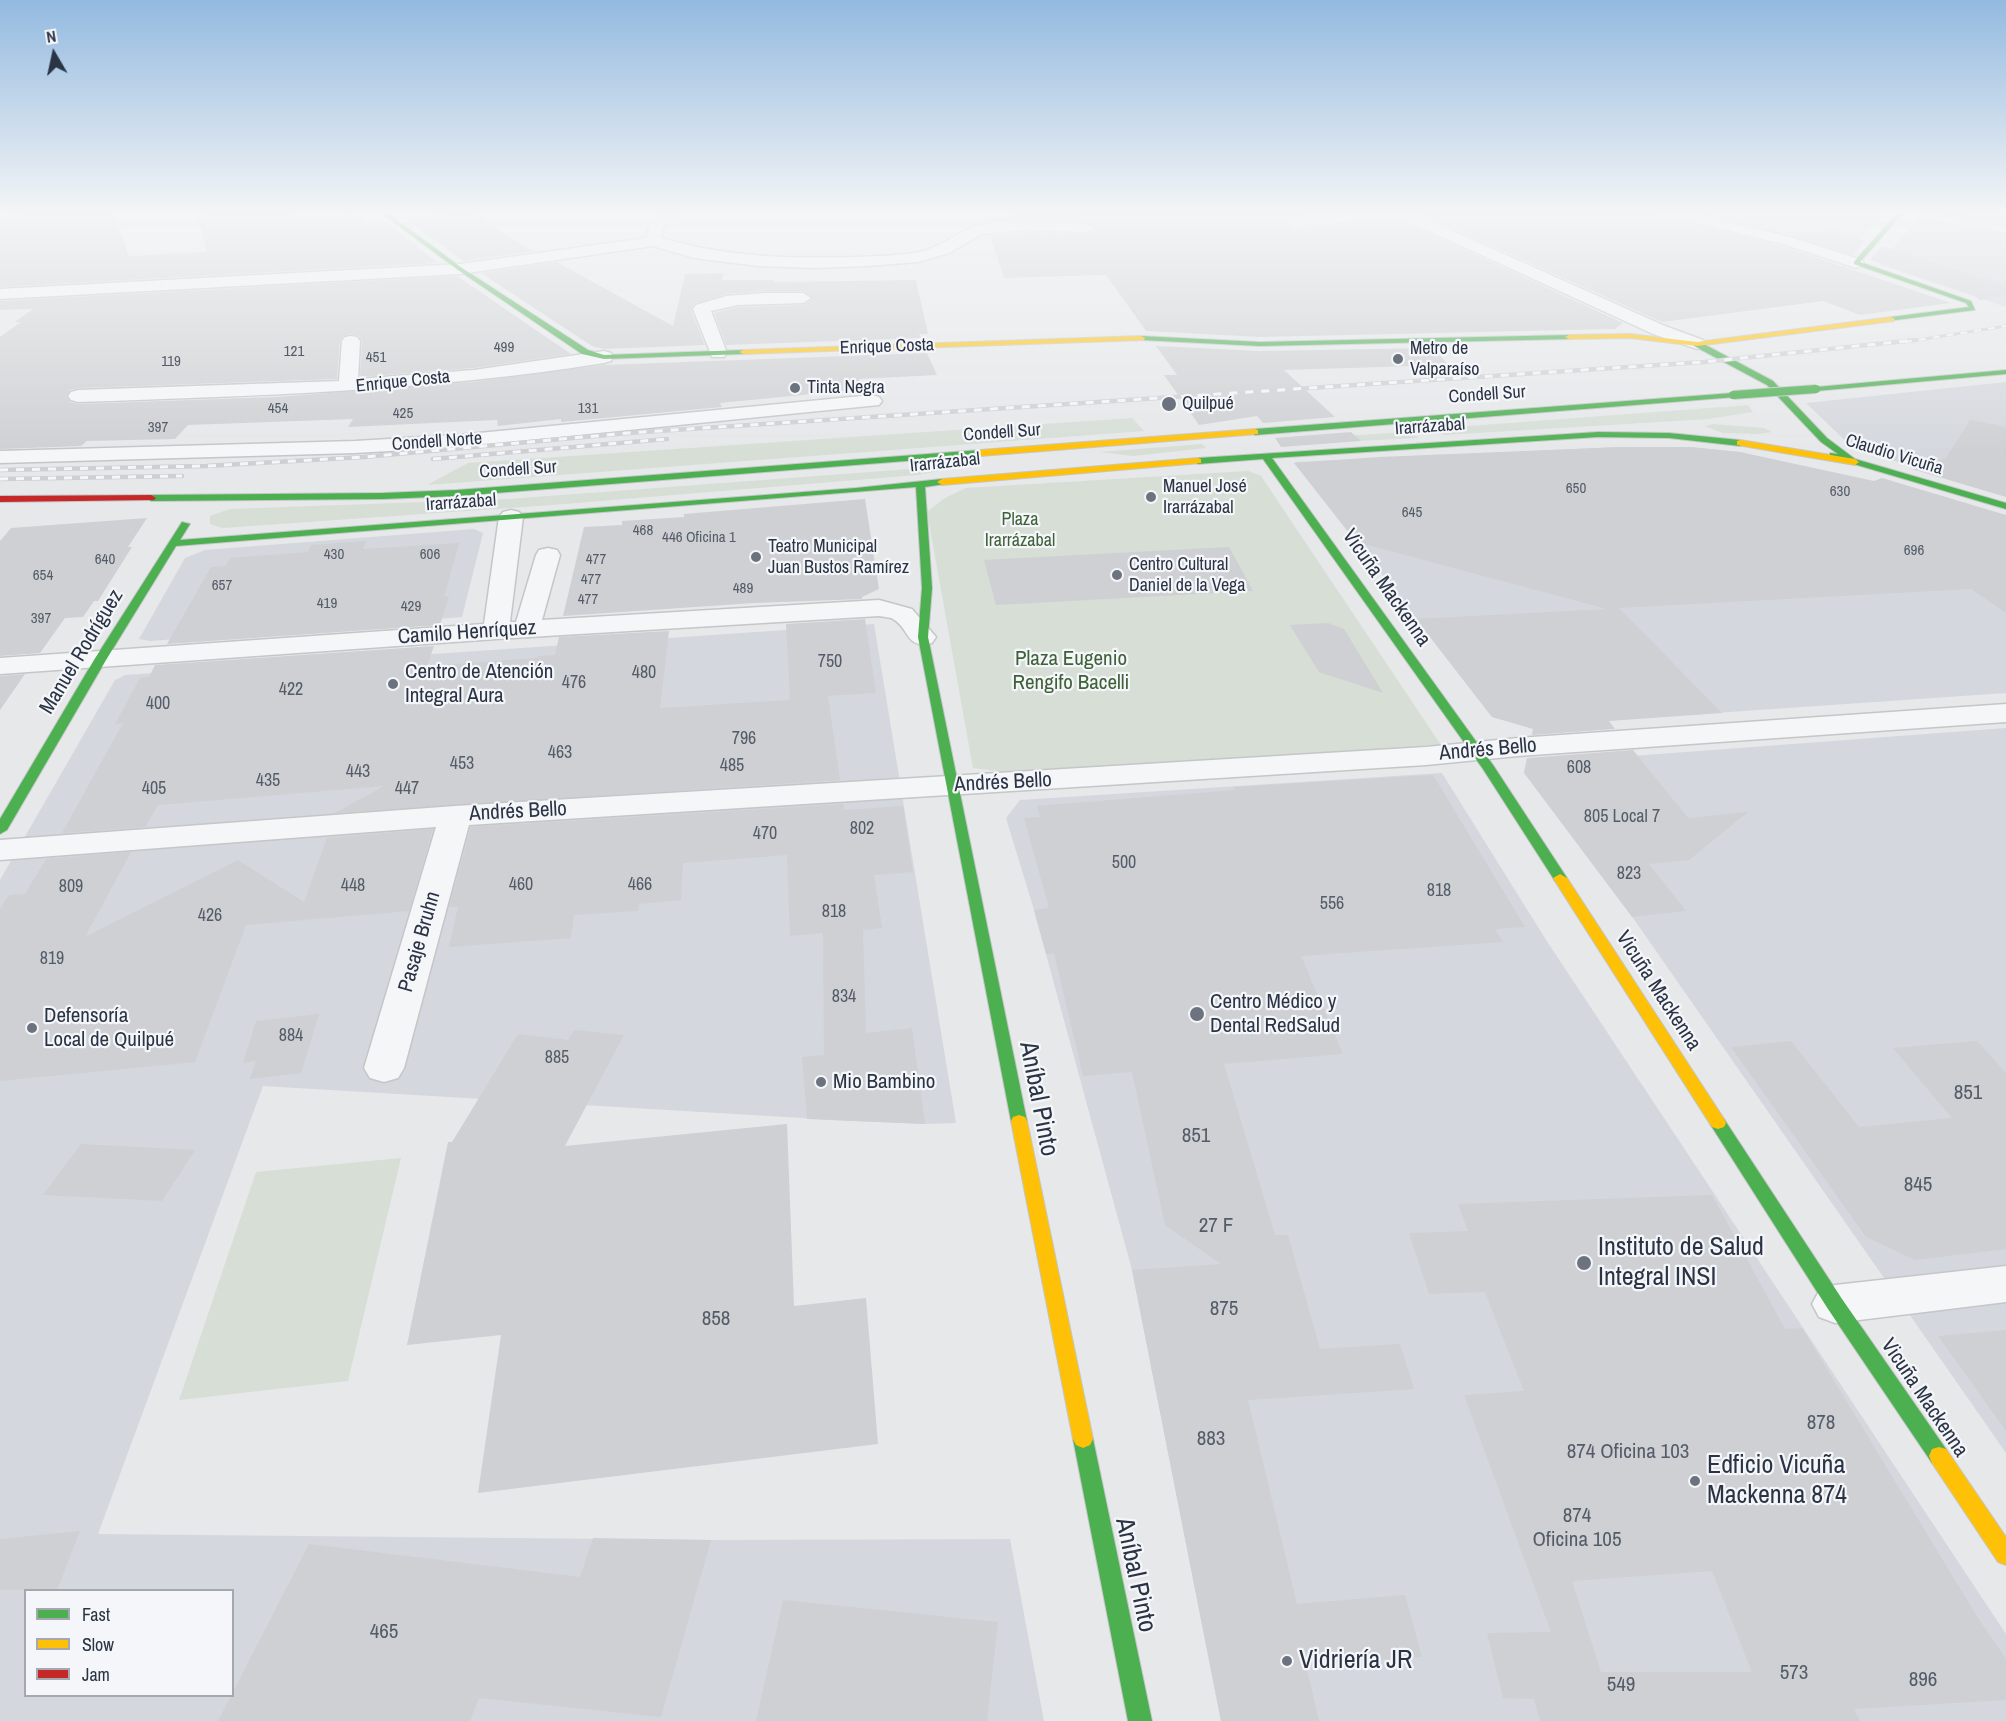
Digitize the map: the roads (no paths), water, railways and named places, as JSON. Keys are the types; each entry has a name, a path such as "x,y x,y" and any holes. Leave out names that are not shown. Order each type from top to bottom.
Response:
{"street":[{"path":"0,294 31,292"},
{"path":"495,292 585,352 604,357"},
{"path":"1576,292 1659,330 1697,344 1770,383 1824,440 1855,462"},
{"path":"1697,344 1973,309 1969,302 1940,292"},
{"path":"718,353 702,309 712,304 732,301 803,298"},
{"name":"Enrique Costa","path":"78,396 348,387 555,366 604,357 1131,338 1260,344 1630,336 1697,344"},
{"path":"348,387 351,341"},
{"name":"Condell Sur","path":"0,499 383,496 457,493 1816,389 2006,372"},
{"name":"Condell Norte","path":"0,458 355,447 458,441 872,401"},
{"path":"1794,433 1807,422"},
{"name":"Irarrázabal","path":"173,543 856,491 1007,475 1536,437 1628,434 1720,439 1775,436"},
{"name":"Claudio Vicuña","path":"1775,436 2006,506"},
{"name":"Irarrázabal","path":"1720,439 1855,462"},
{"name":"Vicuña Mackenna","path":"1266,457 1477,751 1835,1304 2006,1555"},
{"name":"Aníbal Pinto","path":"920,484 927,588 923,637 1140,1721"},
{"name":"Manuel Rodríguez","path":"0,830 100,660 204,498"},
{"path":"496,631 511,517"},
{"path":"526,629 548,555"},
{"name":"Camilo Henríquez","path":"0,666 526,629 879,608 903,614 923,637"},
{"name":"Andrés Bello","path":"0,850 455,816 1477,751 2006,712"},
{"name":"Pasaje Bruhn","path":"384,1068 455,816"},
{"path":"1835,1304 2006,1284"}],"railway":[{"path":"1905,342 2006,326"},
{"path":"0,470 206,466 364,457 628,433 1704,362 1915,340"},
{"path":"433,459 667,439"},
{"path":"0,479 182,476"}],"place":[{"name":"Metro de Valparaíso","path":"1398,359"},
{"name":"Tinta Negra","path":"795,388"},
{"name":"Quilpué","path":"1169,404"},
{"name":"Manuel José Irarrázabal","path":"1151,497"},
{"name":"Teatro Municipal Juan Bustos Ramírez","path":"756,557"},
{"name":"Centro Cultural Daniel de la Vega","path":"1117,575"},
{"name":"Centro de Atención Integral Aura","path":"393,684"},
{"name":"Centro Médico y Dental RedSalud","path":"1197,1014"},
{"name":"Defensoría Local de Quilpué","path":"32,1028"},
{"name":"Mio Bambino","path":"821,1082"},
{"name":"Instituto de Salud Integral INSI","path":"1584,1263"},
{"name":"Edficio Vicuña Mackenna 874","path":"1695,1481"},
{"name":"Vidriería JR","path":"1287,1661"}],"park label":[{"name":"Plaza Irarrázabal","path":"1020,530"},
{"name":"Plaza Eugenio Rengifo Bacelli","path":"1071,671"}]}
